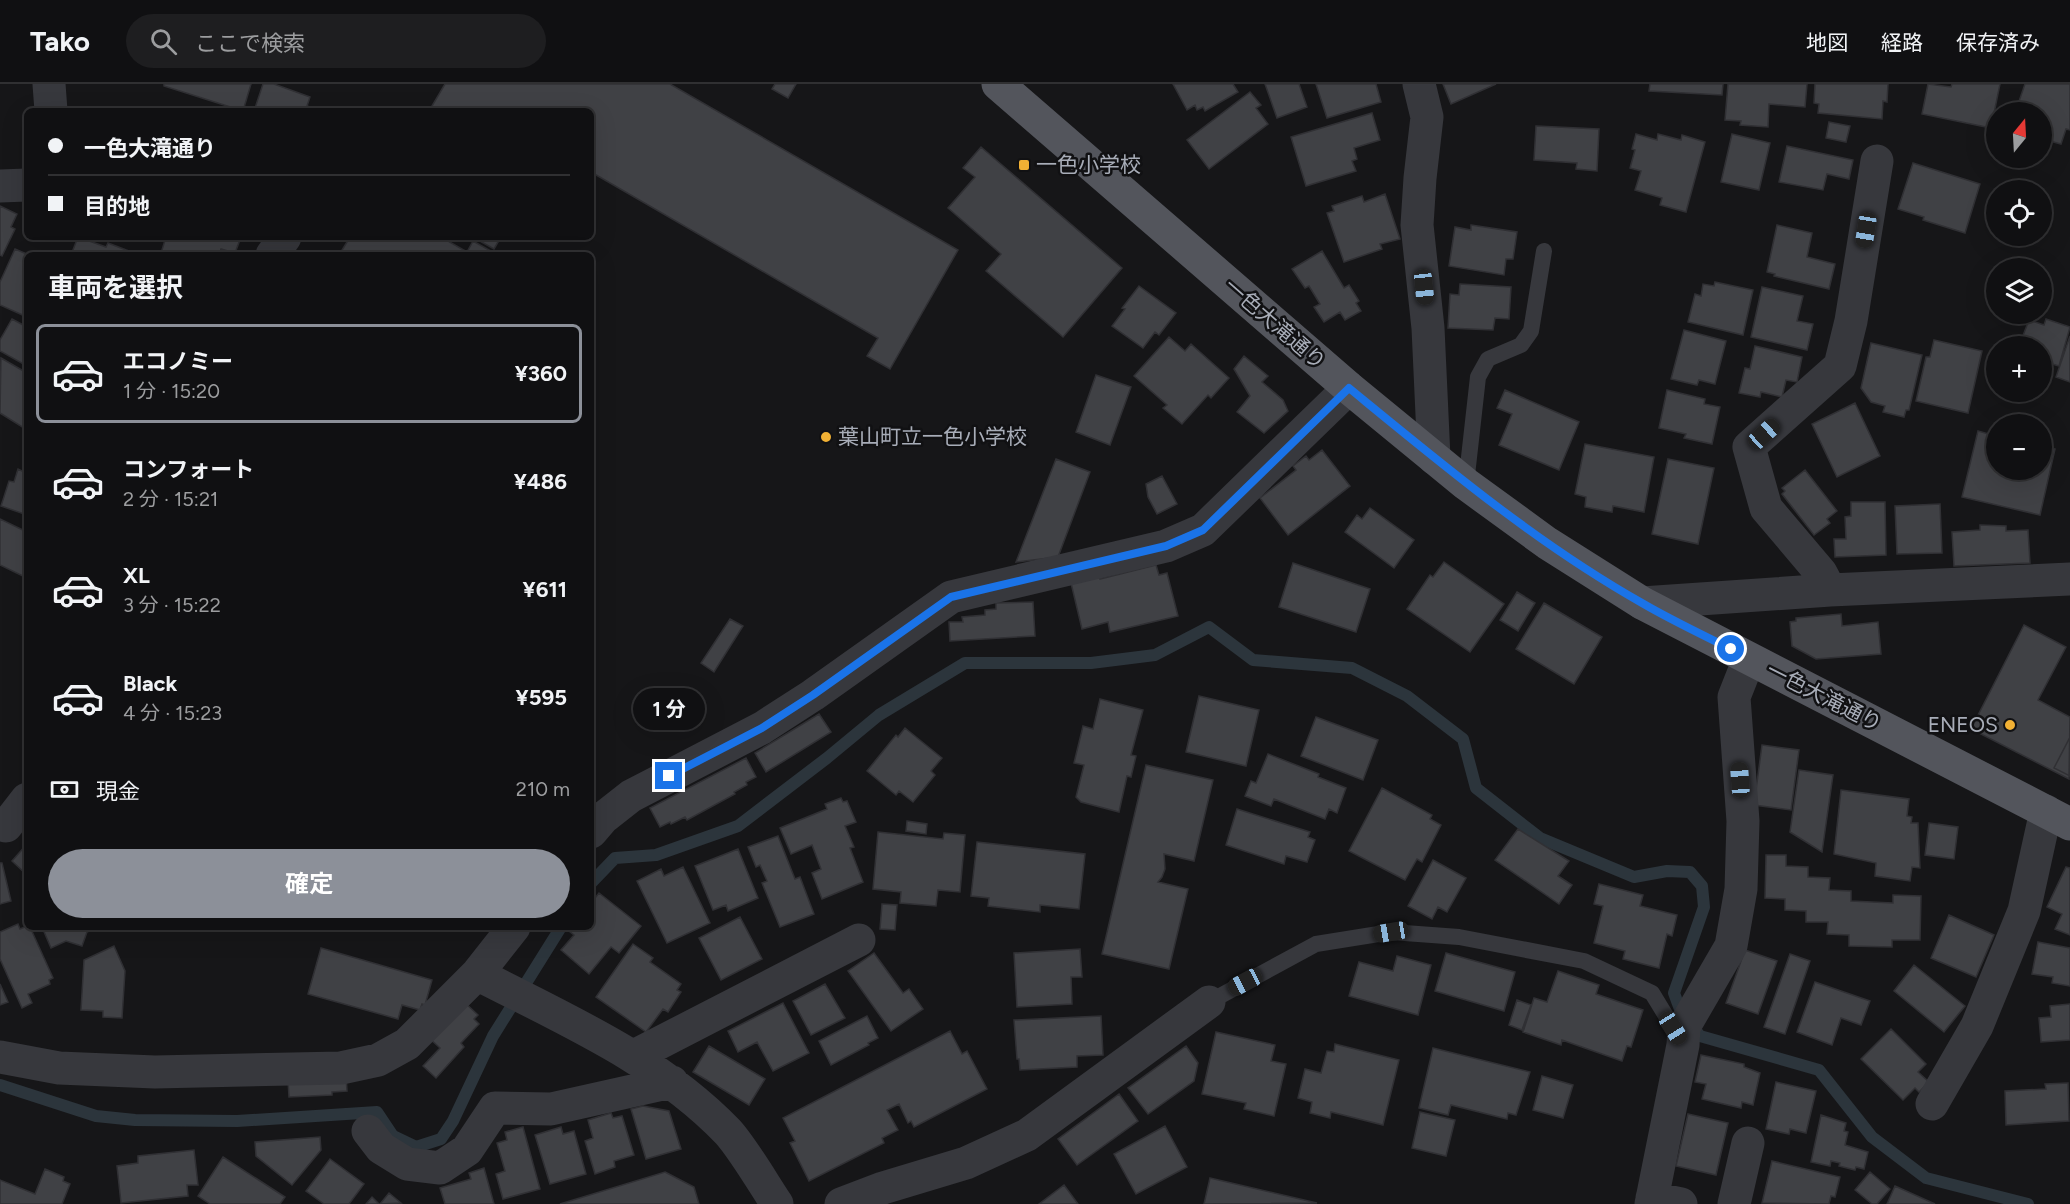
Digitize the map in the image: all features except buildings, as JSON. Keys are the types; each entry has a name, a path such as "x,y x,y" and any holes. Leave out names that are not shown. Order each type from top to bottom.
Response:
{"main road":[{"name":"一色大滝通り","path":"998,84 1349,388 1466,484 1547,543 1642,603 2058,818"}],"street":[{"path":"49,84 51,108"},
{"path":"1419,84 1428,117 1417,225 1428,328 1434,458"},
{"path":"1830,590 1821,573 1766,508 1749,447 1840,366 1851,321 1877,161"},
{"path":"0,186 24,185"},
{"path":"594,828 603,818 632,796 762,728 813,695 951,597 1166,546 1203,530 1349,388"},
{"path":"1642,603 1830,590 2070,579"},
{"path":"1662,1202 1684,1036 1703,994 1731,946 1741,889 1743,821 1734,697 1749,658"},
{"path":"0,823 6,826 24,803"},
{"path":"1932,1104 1977,1026 2024,912 2058,818"},
{"path":"0,1057 59,1068 155,1072 341,1068 378,1060 407,1044 487,979 512,930"},
{"path":"634,1056 859,940"},
{"path":"487,979 634,1056 672,1082 729,1133 777,1204"},
{"path":"841,1204 883,1188 966,1163 1028,1135 1209,1002"},
{"path":"368,1131 381,1148 406,1164 440,1168 467,1150 495,1108 551,1109 672,1082"},
{"path":"1734,1204 1748,1143"}],"lane":[{"path":"1466,484 1478,377 1488,359 1521,345 1531,331 1544,251"},
{"path":"1209,1002 1316,944 1391,932 1460,937 1584,961 1652,993 1684,1036"}],"waterway":[{"path":"594,880 615,858 656,855 738,826 879,715 965,663 1091,663 1155,655 1209,627 1253,660 1352,668 1407,696 1463,739 1476,788 1540,838 1634,877 1667,871 1690,872 1702,886 1704,907 1674,993 1681,1012 1700,1036 1819,1070 1872,1137 1926,1178 2028,1204"},
{"path":"0,1085 96,1116 135,1120 237,1121 377,1112 393,1136 416,1147 441,1139 453,1121 493,1036 559,930"}],"place":[{"name":"一色小学校","path":"1024,165"},
{"name":"葉山町立一色小学校","path":"826,437"},
{"name":"ENEOS","path":"2010,725"}],"route":[{"path":"669,776 762,728 813,695 951,597 1166,546 1203,530 1349,388 1466,484 1547,543 1642,603 1731,649"}]}
